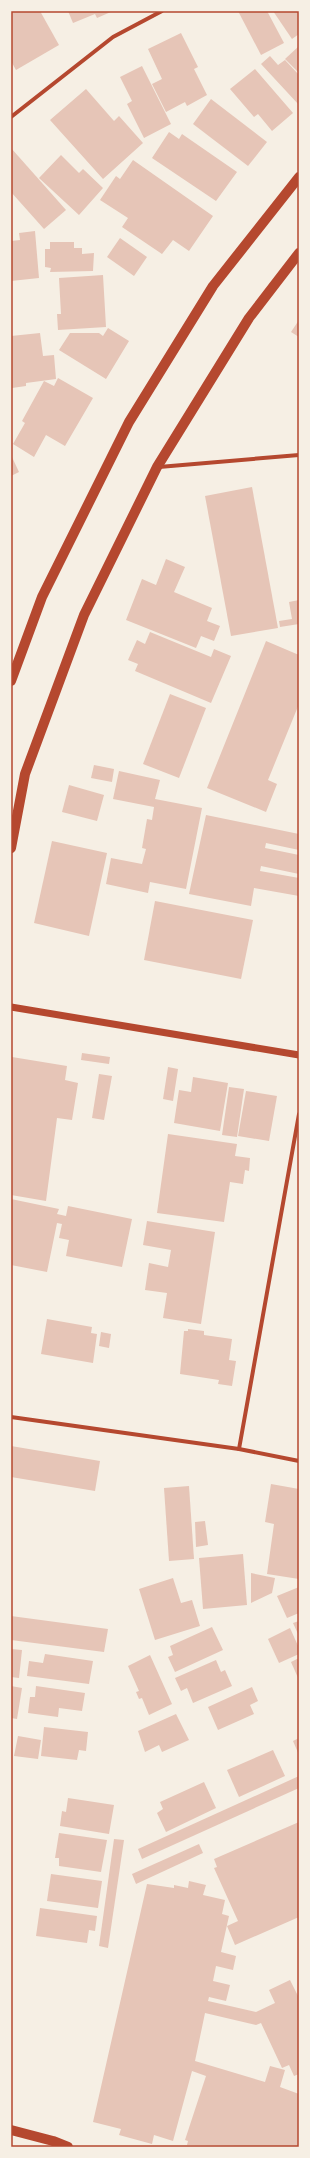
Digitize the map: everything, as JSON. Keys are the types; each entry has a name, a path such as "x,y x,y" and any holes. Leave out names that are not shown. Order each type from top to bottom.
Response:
{"main road":[{"path":"11,681 42,597 129,422 213,286 299,177"},
{"path":"11,848 25,774 84,615 157,467 249,318 299,253"},
{"path":"11,2130 53,2141 68,2147"}],"street":[{"path":"11,116 113,38 162,11"},
{"path":"157,467 299,455"},
{"path":"11,1007 299,1055"},
{"path":"239,1449 299,1114"},
{"path":"11,1418 239,1449 299,1460"}],"building":[{"path":"11,11 40,11 59,45 16,70 11,61"},
{"path":"68,11 113,11 97,18 95,14 73,23"},
{"path":"238,11 267,11 284,43 261,55"},
{"path":"273,11 299,11 299,34 292,39"},
{"path":"181,33 198,67 194,69 207,95 187,106 185,102 166,112 152,84 162,79 148,49"},
{"path":"299,46 299,73 285,59"},
{"path":"270,56 278,65 285,60 299,75 299,105 261,64"},
{"path":"142,66 171,124 144,138 127,104 132,101 120,77"},
{"path":"255,69 293,113 272,131 258,114 254,117 230,89"},
{"path":"86,89 114,121 119,116 143,143 103,179 50,120"},
{"path":"211,99 267,142 248,166 193,124"},
{"path":"169,132 179,139 182,134 237,172 216,201 152,158"},
{"path":"11,148 66,210 44,229 11,192"},
{"path":"61,155 79,173 83,169 103,188 79,215 39,178"},
{"path":"133,160 213,216 189,251 173,240 162,254 122,227 128,218 100,200 116,176 120,179"},
{"path":"35,231 39,278 11,281 11,241 20,240 19,233"},
{"path":"120,238 147,257 134,276 107,257"},
{"path":"50,242 74,242 74,248 82,248 82,254 94,253 93,271 50,272 51,268 45,267 45,249 50,249"},
{"path":"103,275 106,327 58,330 57,314 61,314 59,278"},
{"path":"299,320 299,337 291,332"},
{"path":"108,328 129,341 106,379 59,350 70,333 99,333 103,336"},
{"path":"40,333 43,356 54,355 56,379 26,383 26,386 12,388 11,336"},
{"path":"58,378 93,398 65,446 46,435 34,457 13,444 25,423 22,421 44,381 54,386"},
{"path":"11,455 19,472 11,476"},
{"path":"252,487 278,628 231,636 205,496"},
{"path":"166,559 185,567 174,592 212,608 207,621 220,626 214,641 201,636 196,648 126,620 142,579 156,585"},
{"path":"299,600 299,624 280,627 279,621 292,619 289,602"},
{"path":"150,632 211,657 214,649 231,656 211,703 135,671 138,664 128,660 137,640 145,644"},
{"path":"266,641 299,655 299,704 268,780 277,784 266,812 207,788"},
{"path":"170,694 206,708 179,778 143,764"},
{"path":"94,765 114,769 112,782 91,778"},
{"path":"119,771 160,780 155,799 202,808 186,889 150,882 148,893 106,884 111,858 142,864 146,849 142,848 147,819 152,820 154,807 113,799"},
{"path":"69,785 104,795 97,821 62,812"},
{"path":"206,815 299,834 299,850 266,843 265,848 299,855 299,874 261,866 260,871 299,878 299,896 254,888 251,906 189,894"},
{"path":"52,841 107,853 89,936 34,923"},
{"path":"155,901 253,920 241,979 144,960"},
{"path":"82,1053 110,1057 109,1064 81,1060"},
{"path":"12,1057 67,1066 65,1080 78,1083 72,1120 57,1118 46,1201 11,1195"},
{"path":"168,1067 178,1069 173,1101 163,1099"},
{"path":"99,1074 112,1076 104,1120 92,1118"},
{"path":"193,1077 228,1083 220,1131 174,1123 179,1090 191,1092"},
{"path":"229,1087 244,1089 237,1137 222,1135"},
{"path":"246,1091 277,1096 269,1141 238,1136"},
{"path":"168,1134 237,1144 235,1156 250,1158 249,1171 245,1170 243,1184 230,1182 224,1222 157,1213"},
{"path":"11,1199 59,1209 57,1214 66,1216 68,1206 132,1219 122,1267 66,1256 69,1240 59,1238 62,1224 57,1223 47,1272 11,1265"},
{"path":"147,1221 215,1232 201,1324 163,1318 167,1293 145,1290 149,1263 168,1267 171,1250 143,1245"},
{"path":"47,1319 92,1327 91,1333 97,1334 93,1363 41,1354"},
{"path":"188,1329 204,1331 204,1335 232,1339 229,1360 236,1361 232,1386 218,1384 219,1380 180,1374 184,1331 188,1331"},
{"path":"101,1332 111,1334 109,1348 99,1346"},
{"path":"11,1446 100,1461 95,1491 11,1477"},
{"path":"271,1484 299,1489 299,1579 267,1574 274,1524 265,1522"},
{"path":"189,1486 194,1559 169,1561 164,1488"},
{"path":"205,1521 208,1545 196,1547 195,1522"},
{"path":"243,1554 247,1605 203,1609 199,1558"},
{"path":"251,1573 275,1578 272,1593 251,1603"},
{"path":"173,1578 181,1603 192,1600 200,1626 155,1640 139,1589"},
{"path":"299,1587 299,1613 287,1618 277,1596"},
{"path":"11,1616 108,1629 104,1652 11,1640"},
{"path":"299,1621 299,1636 293,1623"},
{"path":"212,1627 223,1650 175,1672 168,1657 173,1655 170,1646"},
{"path":"290,1628 299,1648 299,1654 279,1663 268,1639"},
{"path":"11,1649 22,1650 19,1678 11,1677"},
{"path":"45,1654 93,1661 89,1684 27,1676 29,1661 43,1663"},
{"path":"150,1655 172,1704 149,1715 142,1698 139,1699 136,1692 139,1691 128,1666"},
{"path":"299,1658 299,1680 291,1662"},
{"path":"216,1660 221,1672 225,1670 232,1686 193,1703 187,1688 181,1691 175,1678"},
{"path":"11,1686 22,1688 17,1719 11,1718"},
{"path":"36,1686 85,1693 82,1711 59,1708 58,1717 28,1713 30,1697 35,1697"},
{"path":"252,1687 258,1701 250,1705 254,1714 218,1730 208,1707"},
{"path":"176,1714 189,1740 162,1752 159,1745 145,1752 138,1731"},
{"path":"44,1727 88,1732 86,1751 79,1750 77,1760 41,1756"},
{"path":"18,1736 41,1740 38,1759 14,1756"},
{"path":"299,1738 299,1755 293,1741"},
{"path":"273,1750 285,1776 239,1797 227,1770"},
{"path":"299,1776 299,1788 142,1859 138,1849"},
{"path":"204,1782 216,1808 166,1832 157,1813 163,1809 160,1802"},
{"path":"68,1798 114,1805 109,1834 60,1826 62,1811 66,1812"},
{"path":"299,1822 299,1917 235,1945 227,1926 238,1921 214,1868 217,1867 214,1859"},
{"path":"59,1833 107,1840 101,1872 59,1866 59,1858 55,1858"},
{"path":"114,1839 124,1840 108,1948 99,1946"},
{"path":"199,1844 203,1853 136,1884 132,1874"},
{"path":"51,1874 102,1881 98,1908 47,1901"},
{"path":"189,1881 206,1885 203,1895 225,1900 222,1914 229,1916 221,1952 236,1956 233,1970 216,1966 213,1981 230,1985 226,2001 209,1997 208,2001 256,2012 275,2003 269,1990 290,1980 299,1998 299,2074 294,2076 289,2065 282,2068 261,2023 256,2025 205,2013 195,2061 265,2082 270,2066 285,2070 280,2087 299,2094 299,2147 187,2145 188,2141 185,2140 206,2076 192,2071 173,2141 154,2135 152,2144 119,2135 121,2129 93,2122 147,1884 174,1888 174,1885 188,1888"},
{"path":"40,1908 97,1916 95,1931 89,1930 87,1943 36,1936"}]}
